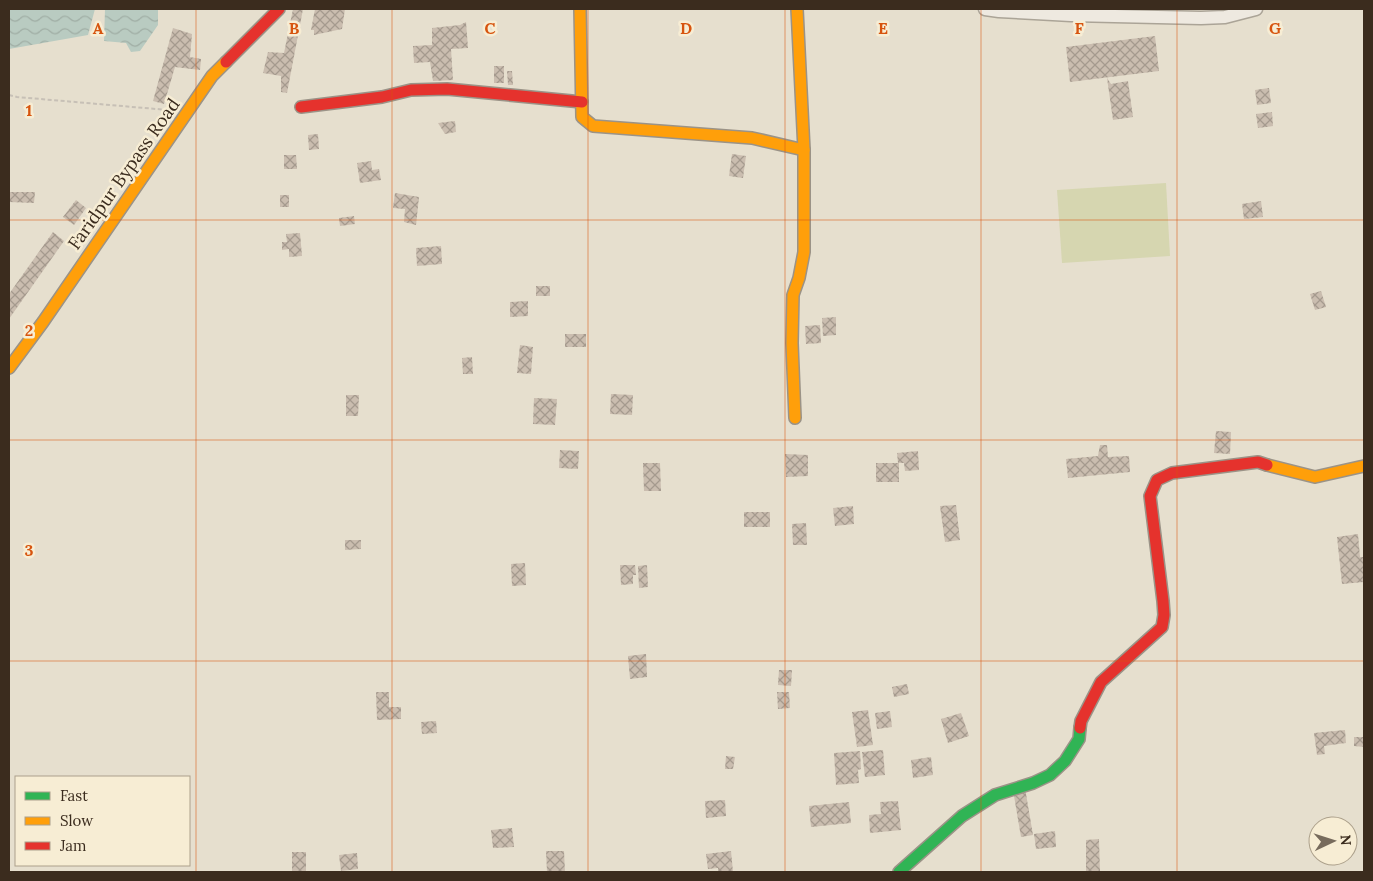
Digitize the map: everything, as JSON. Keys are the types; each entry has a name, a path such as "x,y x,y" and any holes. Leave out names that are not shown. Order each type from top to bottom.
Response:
{"main road":[{"name":"Faridpur Bypass Road","path":"9,368 43,322 212,76 279,9"},
{"path":"580,9 582,117 593,126 752,138 804,150"},
{"path":"794,418 793,295 799,278 804,252 804,150 797,9"},
{"path":"301,107 382,97 411,90 447,89 582,102"},
{"path":"900,872 962,816 995,795 1033,784 1050,775 1065,761 1079,738 1081,721 1102,682 1162,627 1164,615 1163,601 1150,496 1156,480 1172,473 1258,462 1315,477 1364,466"}],"street":[{"path":"985,9 1071,15 1201,18 1225,17 1256,9"}],"path":[{"path":"9,95 188,112"}],"green space":[{"path":"1166,183 1170,256 1062,263 1057,190"}],"water":[{"path":"9,9 95,9 88,35 9,49"},
{"path":"105,9 158,9 158,25 140,51 131,52 126,43 104,41"}],"building":[{"path":"293,9 303,9 287,93 281,92 281,76 263,73 268,52 284,53"},
{"path":"315,9 345,9 342,29 314,35 314,30 311,30"},
{"path":"466,22 468,48 451,49 453,80 433,81 430,62 414,63 413,46 432,45 432,28 460,25"},
{"path":"173,28 192,34 190,57 201,59 200,70 175,67 164,104 153,101"},
{"path":"1155,36 1159,71 1070,82 1066,47"},
{"path":"494,66 504,66 504,83 494,83"},
{"path":"507,71 512,71 513,85 508,85"},
{"path":"1107,78 1111,84 1128,81 1133,117 1113,120"},
{"path":"1269,88 1271,103 1257,105 1255,90"},
{"path":"1272,112 1273,126 1258,128 1256,114"},
{"path":"455,121 456,132 445,134 438,123"},
{"path":"318,134 319,149 309,150 308,135"},
{"path":"732,154 746,156 743,178 729,176"},
{"path":"284,155 296,155 297,169 284,169"},
{"path":"371,161 372,170 379,169 381,180 360,183 357,163"},
{"path":"9,192 35,192 34,203 9,202"},
{"path":"395,193 419,197 416,225 404,222 405,209 393,208"},
{"path":"280,195 289,195 289,207 280,207"},
{"path":"76,200 86,208 74,225 63,217"},
{"path":"1261,201 1263,217 1244,219 1242,204"},
{"path":"354,216 355,224 340,226 339,218"},
{"path":"53,232 64,241 9,319 9,294"},
{"path":"300,233 302,256 289,257 289,249 282,250 282,242 287,242 286,234"},
{"path":"441,246 442,264 417,266 416,248"},
{"path":"536,286 550,286 550,296 536,296"},
{"path":"1321,291 1326,307 1315,310 1310,294"},
{"path":"528,301 528,316 510,317 510,302"},
{"path":"836,317 836,335 823,336 822,318"},
{"path":"820,325 821,343 806,344 805,326"},
{"path":"565,334 586,334 586,347 565,347"},
{"path":"520,345 533,347 531,374 517,373"},
{"path":"472,357 473,374 463,374 462,358"},
{"path":"611,394 633,395 632,415 610,414"},
{"path":"346,395 359,395 358,416 346,416"},
{"path":"534,398 557,399 555,425 533,424"},
{"path":"1216,431 1231,432 1230,454 1214,453"},
{"path":"1100,445 1107,445 1108,457 1129,456 1130,472 1068,478 1066,459 1098,456"},
{"path":"560,450 579,451 578,469 559,468"},
{"path":"918,451 919,470 905,471 904,463 898,463 897,453"},
{"path":"785,454 808,455 808,476 786,477"},
{"path":"643,463 660,463 661,491 644,491"},
{"path":"876,463 899,463 899,482 876,482"},
{"path":"956,505 960,540 945,542 940,506"},
{"path":"853,506 854,524 835,526 833,508"},
{"path":"744,512 770,512 770,527 744,527"},
{"path":"806,523 807,545 793,545 792,524"},
{"path":"1358,534 1360,557 1364,557 1364,582 1342,584 1337,537"},
{"path":"345,540 361,540 361,549 345,550"},
{"path":"525,563 526,585 512,586 511,564"},
{"path":"620,565 635,565 636,575 633,575 633,584 621,585"},
{"path":"647,565 648,587 639,588 638,566"},
{"path":"646,654 647,677 630,679 628,656"},
{"path":"779,670 792,670 791,686 778,685"},
{"path":"907,684 909,694 894,697 892,687"},
{"path":"376,692 389,692 389,707 401,707 401,719 377,720"},
{"path":"777,692 789,692 790,708 778,709"},
{"path":"868,710 873,745 857,747 852,712"},
{"path":"890,711 892,727 877,729 875,713"},
{"path":"961,713 969,736 948,743 941,719"},
{"path":"436,721 437,733 422,734 421,722"},
{"path":"1345,730 1346,743 1324,746 1325,754 1317,755 1314,733"},
{"path":"1354,737 1364,737 1364,747 1354,746"},
{"path":"883,750 885,775 865,777 862,752"},
{"path":"860,751 861,769 858,770 859,783 836,785 834,753"},
{"path":"726,756 735,757 733,769 725,769"},
{"path":"931,757 933,775 913,778 911,760"},
{"path":"1025,788 1033,835 1021,837 1013,790"},
{"path":"725,800 726,816 706,818 705,801"},
{"path":"898,801 901,830 870,833 869,815 881,814 880,802"},
{"path":"849,802 851,823 811,827 809,806"},
{"path":"512,828 514,847 493,848 491,830"},
{"path":"1055,831 1056,847 1036,849 1034,834"},
{"path":"1099,839 1100,872 1086,872 1086,840"},
{"path":"546,851 564,851 565,872 547,872"},
{"path":"731,851 733,872 718,872 718,868 708,869 706,854"},
{"path":"292,852 306,852 306,871 292,871"},
{"path":"357,853 358,869 341,871 339,855"}],"traffic: fast":[{"path":"899,872 962,816 995,795 1033,783 1050,775 1065,761 1079,739 1080,728"}],"traffic: slow":[{"path":"580,9 582,117 593,126 752,138 804,150"},
{"path":"795,418 792,343 793,295 799,278 804,252 804,150 797,9"},
{"path":"9,368 43,322 212,76 226,62"},
{"path":"1267,465 1315,477 1364,466"}],"traffic: jam":[{"path":"226,62 279,9"},
{"path":"301,107 382,97 411,90 447,89 582,102"},
{"path":"1080,728 1081,721 1101,682 1162,627 1164,615 1163,601 1150,496 1157,480 1172,473 1258,462 1267,465"}]}
